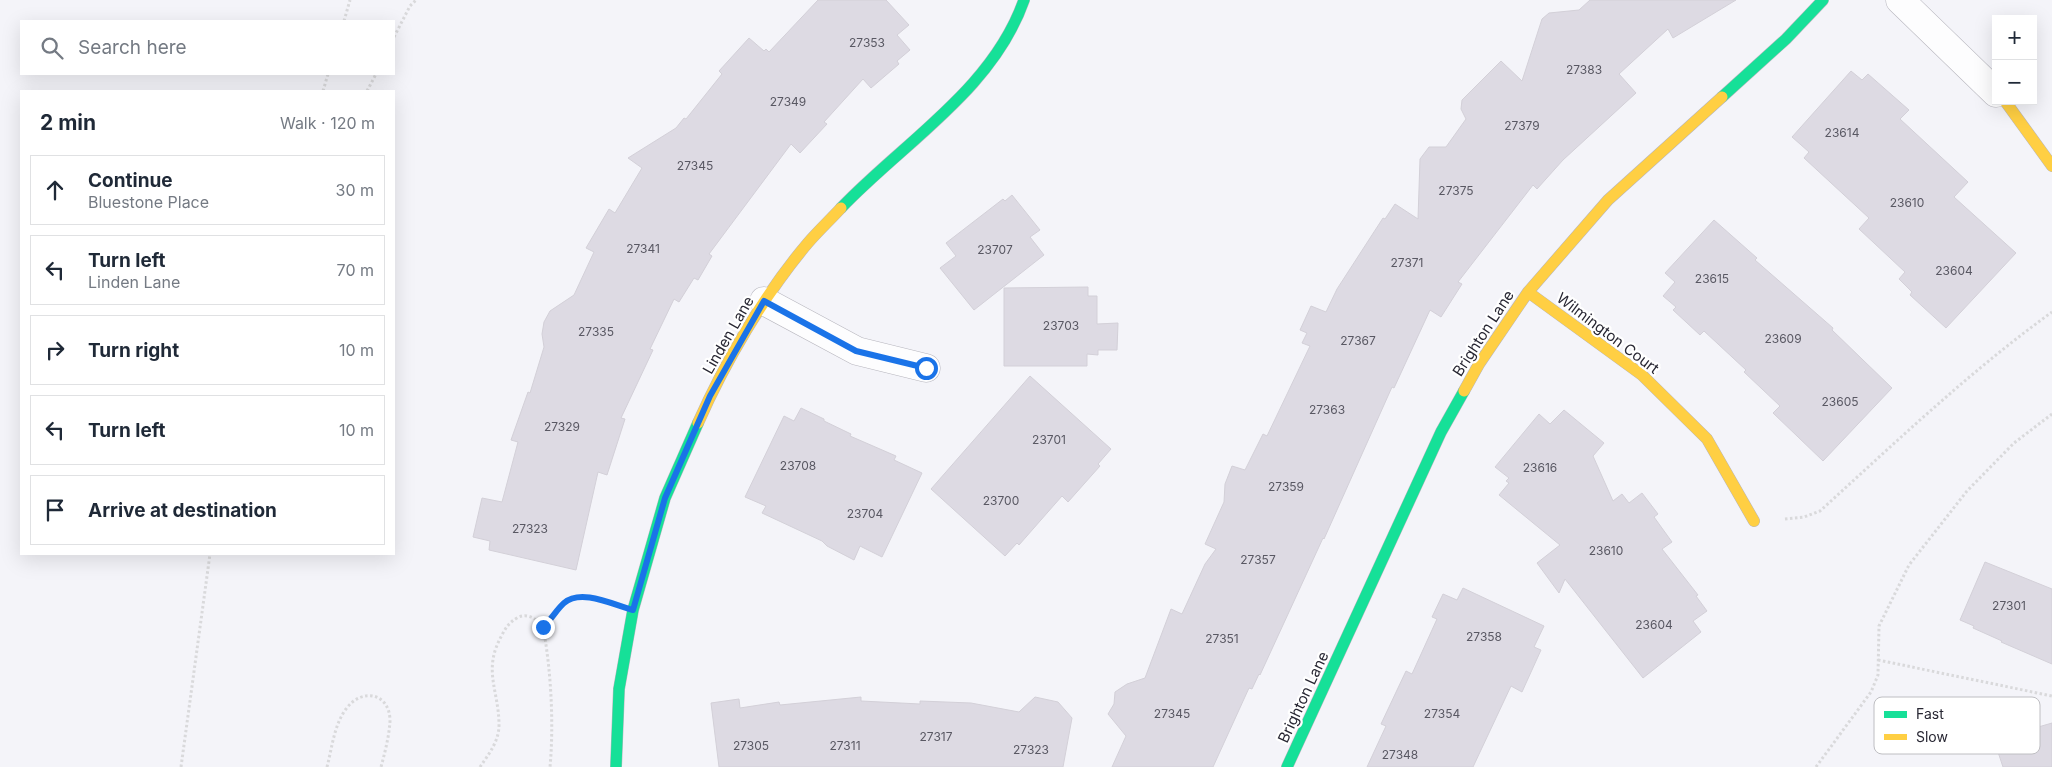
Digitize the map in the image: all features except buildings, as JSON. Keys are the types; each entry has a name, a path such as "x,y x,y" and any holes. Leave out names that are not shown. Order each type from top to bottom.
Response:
{"street":[{"name":"Linden Lane","path":"616,767 619,689 633,610 665,498 710,396 764,301 807,244 864,184 955,102 985,70 1017,20 1024,0"},
{"name":"Brighton Lane","path":"1287,767 1441,432 1479,364 1528,292 1608,200 1786,40 1823,0"},
{"path":"1900,0 1992,89"},
{"path":"2008,105 2052,166"},
{"name":"Wilmington Court","path":"1528,292 1642,375 1707,438 1754,521"},
{"path":"764,301 856,351 926,368"}],"path":[{"path":"344,20 350,0"},
{"path":"395,35 410,6 416,0"},
{"path":"323,90 328,75"},
{"path":"368,90 375,75"},
{"path":"1754,521 1804,517 1820,511 1922,418 2015,339 2052,312"},
{"path":"1816,767 1871,692 1878,675 1879,626 1909,565 1967,491 2014,443 2052,414"},
{"path":"181,767 210,555"},
{"path":"543,627 553,618 562,604 572,598 587,597 633,610"},
{"path":"480,767 492,749 499,726 492,680 492,661 498,642 511,621 520,616 530,616 543,627 547,648 552,744 550,767"},
{"path":"1878,660 2052,696"},
{"path":"327,767 338,725 345,710 355,698 369,694 378,697 387,708 390,720 382,767"}],"traffic: fast":[{"path":"841,208 969,88 991,61 1010,32 1024,0"},
{"path":"1722,97 1786,39 1823,0"},
{"path":"1287,767 1441,432 1464,391"},
{"path":"616,767 619,689 633,610 665,498 698,423"}],"traffic: slow":[{"path":"1464,391 1479,364 1528,292 1608,200 1722,97"},
{"path":"2008,105 2052,166"},
{"path":"698,423 720,376 761,307 807,244 841,208"},
{"path":"1528,292 1642,375 1707,439 1754,521"}],"route":[{"path":"543,627 553,618 562,604 572,598 587,597 633,610 665,498 710,396 764,301 856,351 926,368"}]}
